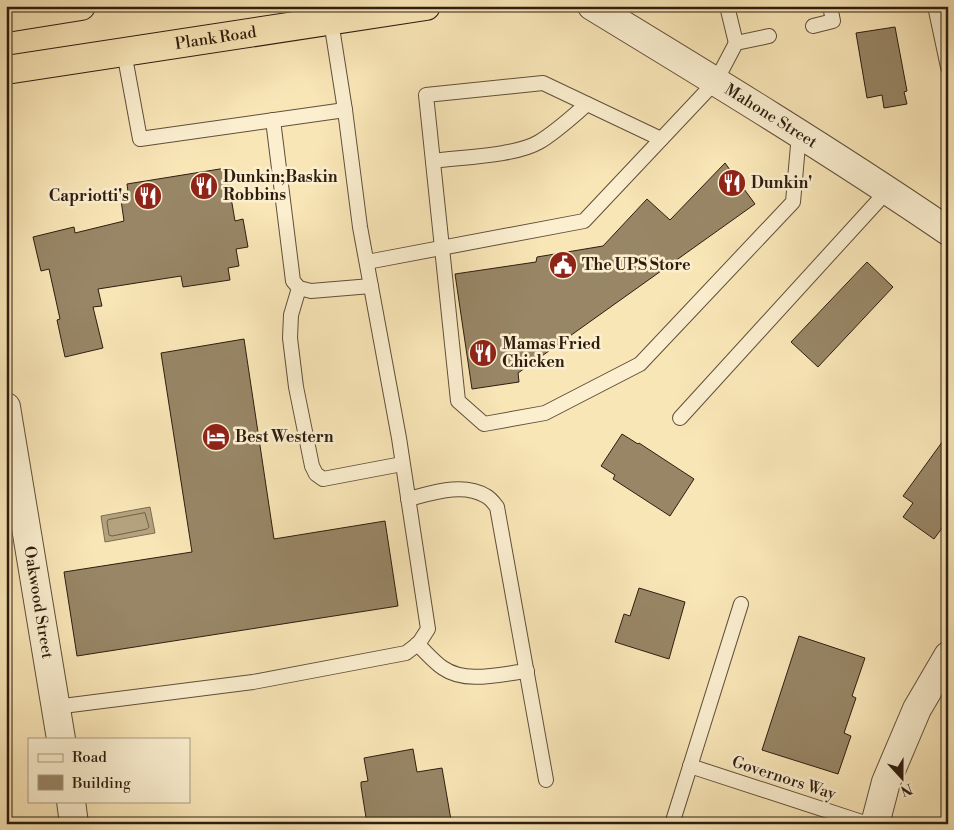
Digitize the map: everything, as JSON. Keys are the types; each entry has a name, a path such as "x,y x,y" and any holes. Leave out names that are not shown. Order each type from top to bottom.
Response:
{"highway":[{"path":"6,18 81,6"},
{"name":"Plank Road","path":"6,70 426,6"}],"street":[{"name":"Mahone Street","path":"592,6 716,81 888,190 948,231"},
{"name":"Oakwood Street","path":"6,407 60,738"},
{"path":"875,824 886,782 917,709 948,656"},
{"path":"71,802 74,824"}],"lane":[{"path":"367,262 584,221 716,81 736,43 727,6"},
{"path":"813,26 834,21 830,6"},
{"path":"935,6 948,67"},
{"path":"55,707 253,682 406,653 417,644 428,629 408,499 360,227 331,21"},
{"path":"736,43 769,36"},
{"path":"124,52 140,139 345,110"},
{"path":"661,139 543,83 426,95 458,401 484,424 545,413 640,364 793,202 799,134"},
{"path":"433,161 520,150 539,142 564,125 587,104"},
{"path":"273,120 293,281 299,288 311,291 371,286"},
{"path":"680,418 888,190"},
{"path":"299,288 289,326 290,338 296,388 312,466 316,474 323,478 402,464"},
{"path":"408,499 451,489 473,491 487,496 497,507 546,780"},
{"path":"672,824 742,604"},
{"path":"417,644 441,667 460,676 472,677 527,671"},
{"name":"Governors Way","path":"690,766 868,824"}],"water":[{"path":"150,507 155,533 105,542 101,516"}],"building":[{"path":"895,27 907,91 904,92 907,104 884,108 882,95 867,98 856,33"},
{"path":"725,163 755,204 518,373 519,382 472,389 455,274 536,262 537,257 603,246 647,199 670,220"},
{"path":"226,168 235,221 243,219 248,247 236,249 239,266 228,268 230,280 183,287 181,276 98,289 102,306 93,307 103,348 65,357 57,320 60,319 49,269 41,271 33,237 74,227 75,233 124,221 120,193 128,192 127,184"},
{"path":"867,262 893,287 818,367 791,342"},
{"name":"Best Western","path":"244,339 274,539 385,521 398,606 77,656 64,572 192,552 161,353"},
{"path":"622,434 694,479 670,516 613,479 615,475 601,466"},
{"path":"948,434 948,520 934,539 903,517 913,503 903,496"},
{"path":"639,588 685,602 669,659 615,642 624,614 630,616"},
{"path":"799,636 865,658 852,696 856,698 844,733 851,736 838,774 762,750"},
{"path":"413,749 417,772 442,768 451,820 432,824 367,824 361,786 361,782 368,781 364,758"}],"place":[{"name":"Dunkin'","path":"732,183"},
{"name":"Dunkin;Baskin Robbins","path":"204,186"},
{"name":"Capriotti's","path":"148,196"},
{"name":"The UPS Store","path":"563,265"},
{"name":"Mamas Fried Chicken","path":"483,353"},
{"name":"Best Western","path":"216,437"}]}
